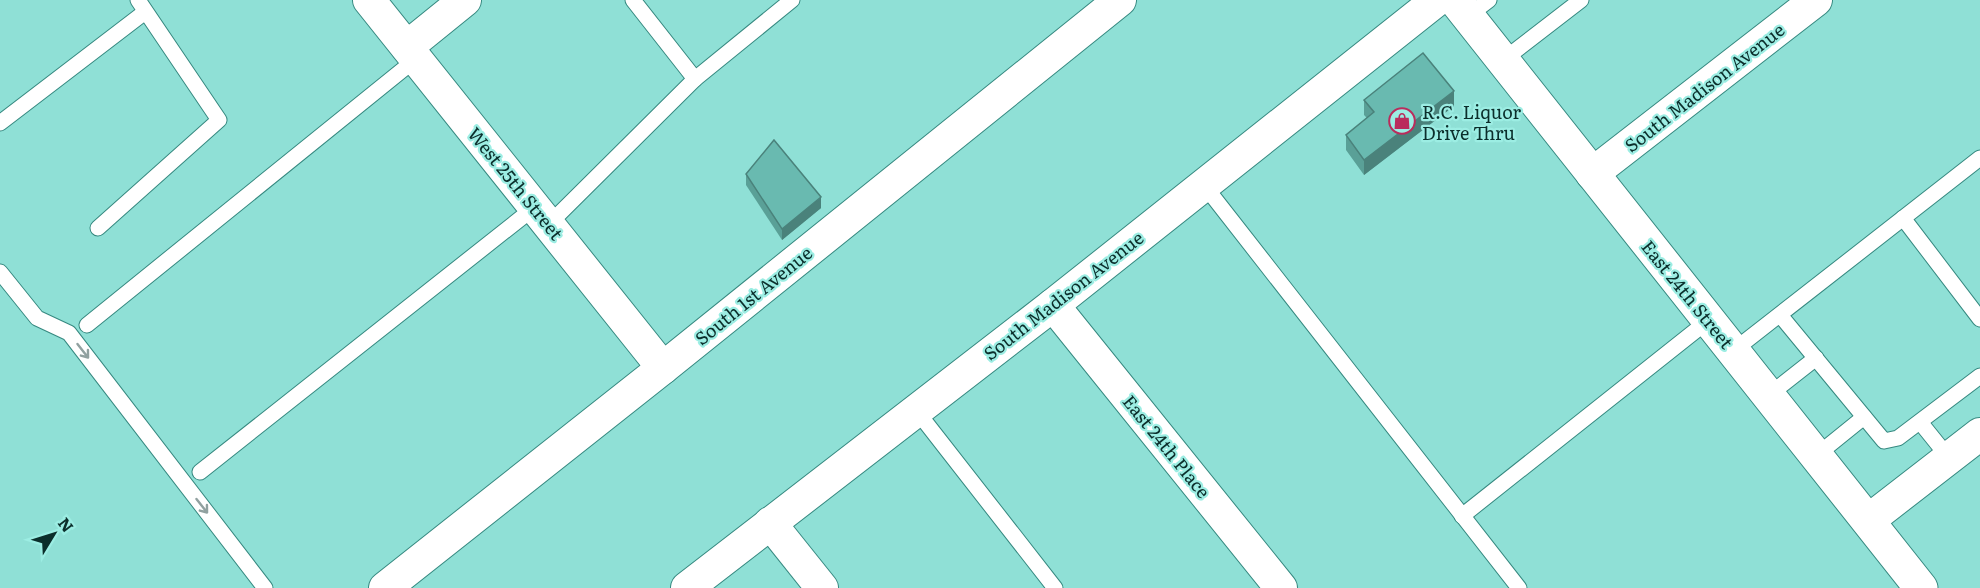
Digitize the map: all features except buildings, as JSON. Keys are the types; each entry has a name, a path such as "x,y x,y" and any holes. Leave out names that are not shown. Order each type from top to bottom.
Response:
{"main road":[{"name":"East 24th Street","path":"1470,5 1502,61 1921,588"}],"street":[{"name":"West 25th Street","path":"369,0 663,368"},
{"path":"411,53 465,0"},
{"name":"South 1st Avenue","path":"385,588 663,368 1120,0"},
{"name":"South Madison Avenue","path":"687,588 1053,304 1437,0"},
{"name":"South Madison Avenue","path":"1592,174 1816,0"},
{"name":"East 24th Place","path":"1053,304 1281,588"},
{"path":"1869,520 1980,434"},
{"path":"770,523 822,588"}],"lane":[{"path":"633,0 694,79"},
{"path":"200,472 542,215 694,79 792,0"},
{"path":"1502,61 1581,0"},
{"path":"0,123 141,6 219,120 98,228"},
{"path":"87,325 411,53"},
{"path":"1733,351 1980,158"},
{"path":"1204,185 1519,588"},
{"path":"1904,218 1980,319"},
{"path":"0,272 37,318 69,333 265,588"},
{"path":"1780,315 1884,441 1898,438 1980,376"},
{"path":"1462,516 1708,320"},
{"path":"1769,395 1816,358"},
{"path":"916,410 1055,588"},
{"path":"1817,455 1864,417"},
{"path":"1920,422 1949,458"}],"place":[{"name":"R.C. Liquor Drive Thru","path":"1402,121"}]}
